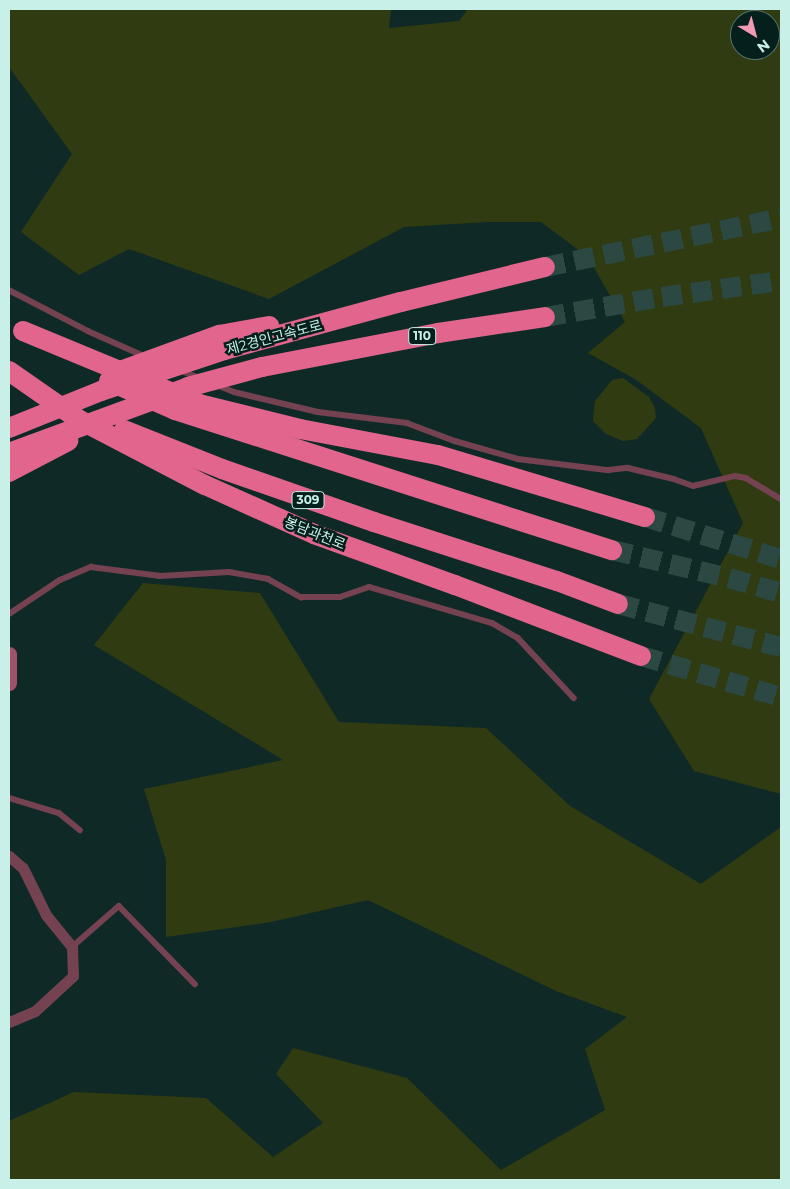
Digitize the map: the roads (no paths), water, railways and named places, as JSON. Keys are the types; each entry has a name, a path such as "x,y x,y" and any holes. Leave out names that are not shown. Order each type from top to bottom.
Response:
{"highway":[{"name":"제2경인고속도로","path":"9,428 221,343 545,267"},
{"name":"제2경인고속도로","path":"9,453 180,390 239,373 301,358 545,317"},
{"path":"16,327 199,404 300,429 438,454 645,517"},
{"path":"16,327 64,360 175,410 612,550"},
{"path":"9,414 221,343"},
{"name":"봉담과천로","path":"9,371 119,428 222,469 374,522 557,581 618,604"},
{"name":"봉담과천로","path":"9,371 78,419 205,484 296,526 640,656"},
{"path":"9,472 77,436 239,373"}],"street":[{"path":"9,654 9,683"},
{"path":"9,856 24,868 46,915 72,947 73,976 35,1011 9,1022"}],"lane":[{"path":"9,290 104,339 234,392 318,412 407,423 455,441 518,459 608,470 628,468 674,479 693,486 735,476 746,478 781,499"},
{"path":"9,614 60,580 91,568 160,576 229,572 268,579 301,597 340,597 369,587 492,623 518,638 574,698"},
{"path":"9,798 59,812 80,830"},
{"path":"72,947 119,906 195,984"}],"tunnel":[{"path":"545,267 781,218"},
{"path":"545,317 662,297 781,281"},
{"path":"645,517 781,559"},
{"path":"612,550 729,578 781,593"},
{"path":"618,604 781,647"},
{"path":"641,656 781,697"}]}
